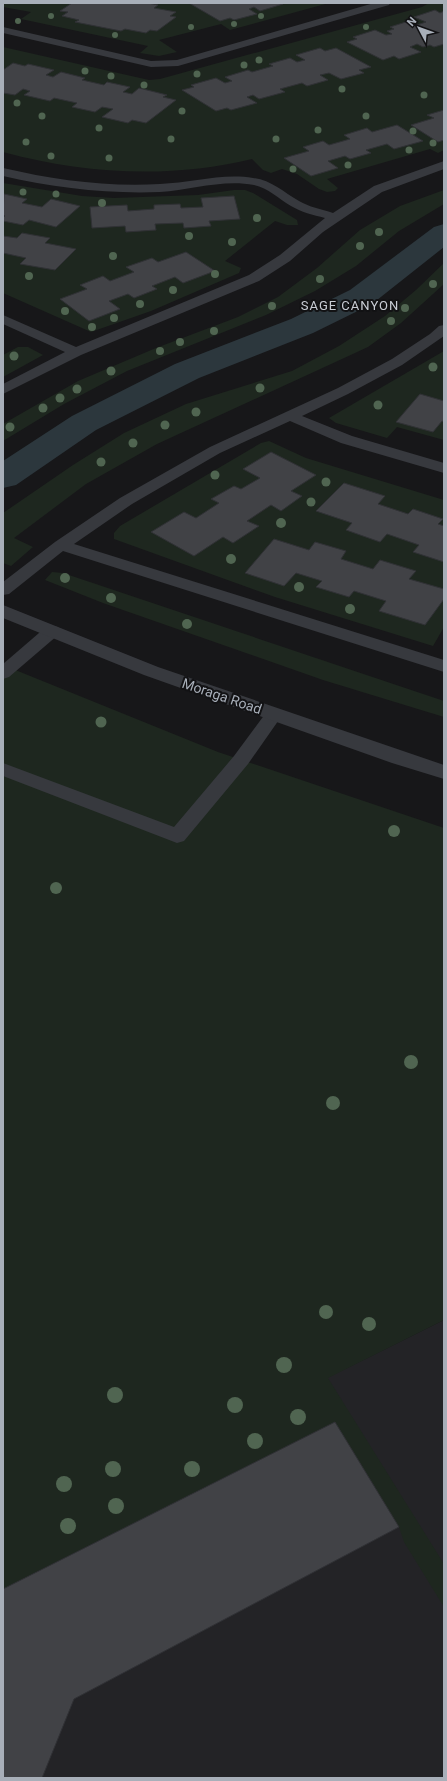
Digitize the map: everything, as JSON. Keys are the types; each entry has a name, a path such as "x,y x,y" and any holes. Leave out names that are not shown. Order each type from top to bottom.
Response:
{"street":[{"name":"Moraga Road","path":"3,610 151,671 399,758 444,772"}],"lane":[{"path":"3,30 151,64 178,63 385,3"},
{"path":"3,390 76,352 254,278 285,258 318,229 378,189 444,165"},
{"path":"3,172 62,184 127,189 162,188 233,179 253,181 266,185 294,203 334,218"},
{"path":"3,319 76,352"},
{"path":"3,590 61,545 126,501 216,450 343,391 397,362 435,337 444,329"},
{"path":"291,416 306,424 339,436 444,468"},
{"path":"61,545 444,666"},
{"path":"3,673 52,631"},
{"path":"3,769 177,836 241,760 274,714"}],"shaded area":[{"path":"3,3 329,3 230,30 221,24 159,40 177,52 159,56 140,53 148,46 21,19 31,12 3,7"},
{"path":"429,3 444,3 444,150 438,153 430,149 327,179 338,188 335,191 327,192 319,189 297,174 282,169 271,173 263,170 252,159 190,169 127,171 64,165 3,152 3,47 149,80 160,79 422,7"},
{"path":"3,183 82,196 114,198 198,195 245,190 253,193 297,220 298,225 287,225 275,221 225,261 241,268 239,273 151,311 91,332 3,293"},
{"path":"444,190 444,204 399,231 356,266 315,291 266,315 127,371 64,404 3,441 3,424 78,381 156,348 238,317 278,297 317,268 360,230 400,206"},
{"path":"444,263 444,284 401,323 368,347 157,444 86,484 14,538 33,547 11,566 3,563 3,513 73,465 124,433 186,404 292,371 339,346 385,316 416,290"},
{"path":"18,347 28,347 43,355 3,377 3,355"},
{"path":"444,351 444,440 397,427 387,438 336,423 329,418"},
{"path":"269,441 306,458 444,500 444,627 433,646 275,597 114,539 114,533 120,526 261,443"},
{"path":"52,572 63,573 444,701 444,717 323,680 103,603 45,580"},
{"path":"3,665 218,752 444,828 444,1320 328,1378 444,1564 444,1607 404,1542 399,1527 335,1422 3,1589"},
{"path":"444,1320 444,1778 3,1778 3,1538"}],"building":[{"path":"72,3 148,3 158,5 154,8 176,12 170,16 176,17 157,31 150,30 146,33 125,29 121,31 75,22 79,20 62,16 68,12 60,11"},
{"path":"189,3 283,4 260,11 254,7 249,9 257,14 234,20 230,18 220,21"},
{"path":"435,10 440,13 444,11 444,44 434,47 430,45 423,47 417,44 410,47 421,52 399,59 394,56 383,60 347,42 357,39 353,37 375,30 386,35 392,34 387,31 394,29 390,27 409,21 417,25 426,22 414,17"},
{"path":"320,48 325,51 336,48 371,67 359,70 364,73 341,79 329,73 320,75 328,80 307,86 302,83 280,89 285,92 259,99 253,95 247,97 257,103 231,110 227,108 216,111 182,90 194,87 191,85 216,78 225,83 232,81 225,77 248,70 252,72 273,66 269,64 290,58 297,62 305,60 296,55"},
{"path":"13,63 25,66 28,64 54,70 46,75 53,77 61,72 85,78 82,80 104,85 107,82 130,87 123,92 132,94 139,88 167,95 163,97 176,100 146,123 132,120 128,123 102,117 113,109 102,107 95,112 72,107 77,103 54,98 50,101 24,95 30,91 23,89 15,95 3,93 3,70"},
{"path":"444,110 444,140 438,142 411,125 434,118 427,115"},
{"path":"397,125 423,141 394,149 387,144 366,150 371,153 350,159 345,156 328,161 338,168 311,176 284,158 309,151 303,147 323,141 329,145 350,139 344,135 367,128 372,132"},
{"path":"4,194 27,199 22,203 42,207 51,199 80,206 56,227 29,220 23,225 3,221 3,217 5,216 3,215"},
{"path":"234,196 240,219 209,221 211,226 184,228 183,223 155,224 156,230 126,232 125,226 92,228 90,207 127,205 128,211 154,209 154,205 180,204 181,208 203,207 201,198"},
{"path":"22,233 50,238 45,243 76,249 55,270 20,264 26,258 3,253 3,236 17,238"},
{"path":"186,252 215,271 183,283 175,277 152,286 157,289 134,298 128,294 109,301 120,309 89,321 60,299 87,289 80,285 103,276 110,281 134,272 126,267 152,258 158,262"},
{"path":"420,394 444,401 444,422 442,421 433,432 396,422"},
{"path":"271,452 316,475 291,491 302,496 281,511 271,505 247,521 259,526 233,543 223,537 194,556 151,532 184,512 196,518 219,503 211,499 234,486 241,489 260,478 243,469"},
{"path":"344,483 385,496 378,504 408,514 413,509 443,519 438,524 444,526 444,562 413,552 419,545 387,534 380,542 346,530 352,523 316,511"},
{"path":"274,539 309,550 315,542 346,551 341,559 373,569 380,560 416,571 409,579 444,589 444,599 425,625 379,611 386,601 354,591 349,597 316,587 322,581 296,573 284,586 245,573"},
{"path":"335,1422 399,1527 74,1699 42,1778 3,1778 3,1589"}],"waterway":[{"path":"3,477 84,423 187,371 302,326 361,297 444,233"}],"district":[{"name":"SAGE CANYON","path":"350,305"}]}
